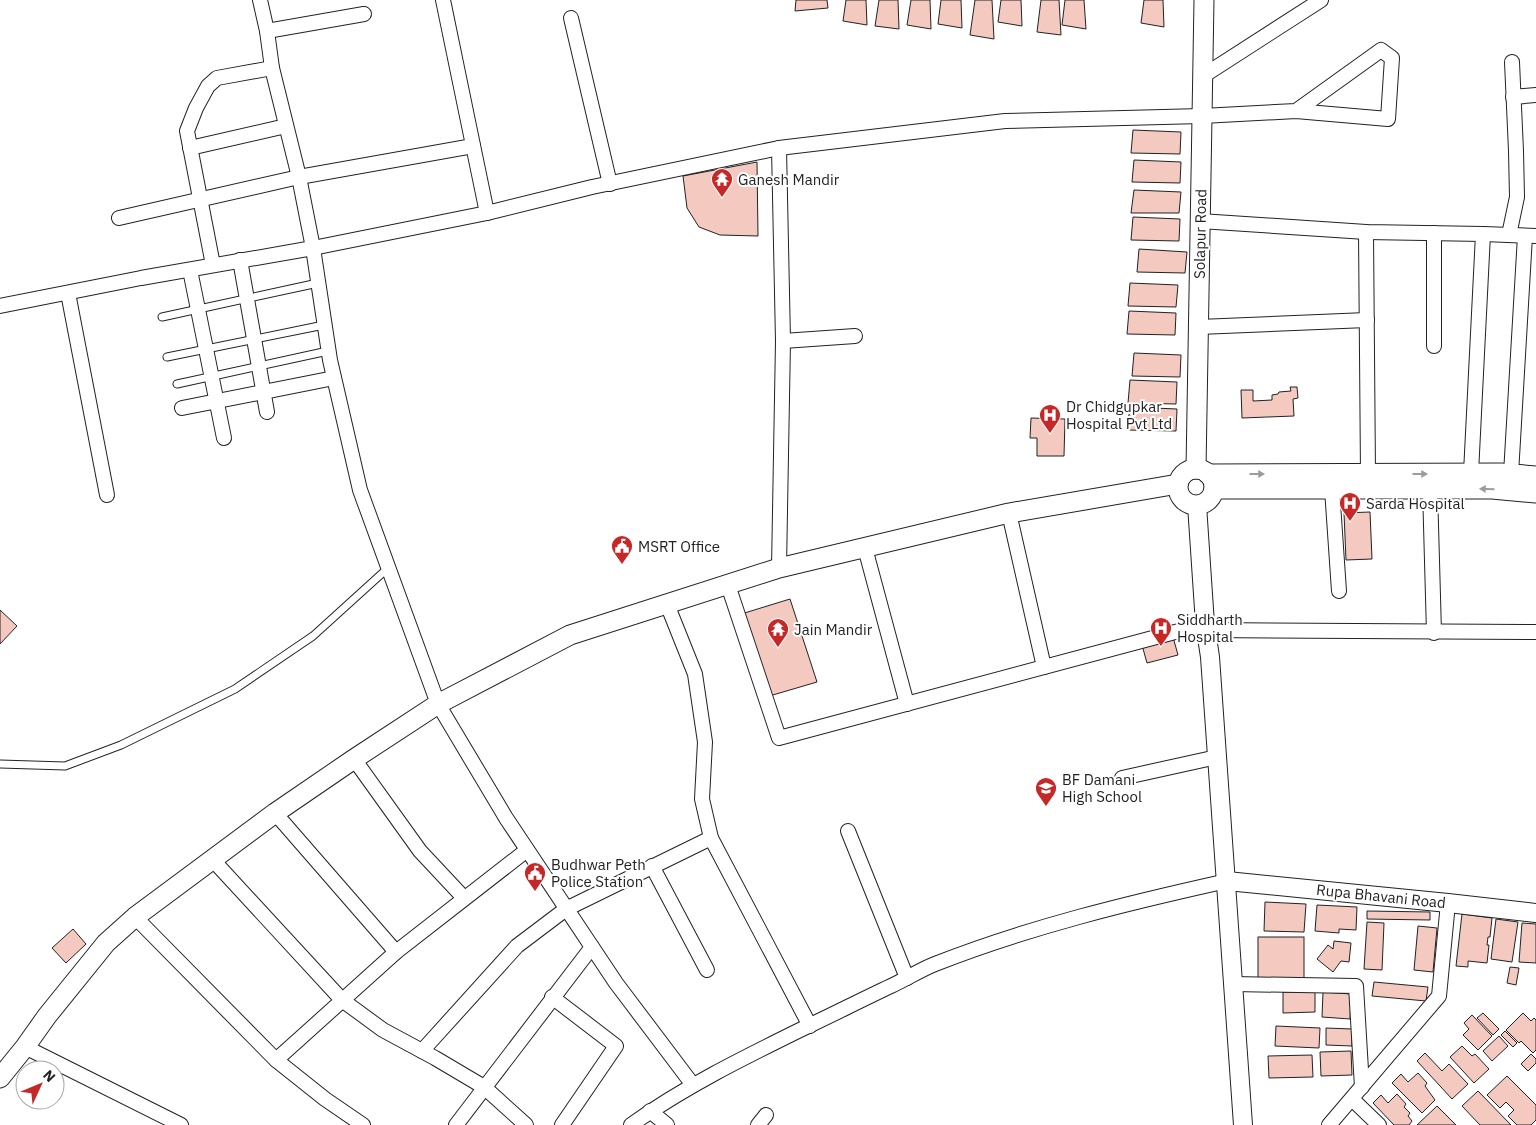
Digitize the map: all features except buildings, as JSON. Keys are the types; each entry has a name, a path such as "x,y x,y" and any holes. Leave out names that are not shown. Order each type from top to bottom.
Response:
{"main road":[{"name":"Solapur Road","path":"1206,1 1202,116 1199,326 1206,477"},
{"path":"1206,477 1212,496 1206,503 1190,504 1180,496 1178,484 1183,474 1189,470 1206,477 1332,489 1492,489 1536,493"},
{"path":"1206,477 1368,474 1511,474 1536,476"},
{"path":"0,1078 106,943 135,917 275,813 438,704 570,635 779,568 1009,513 1178,484"}],"street":[{"path":"260,0 267,31 272,68 299,177 313,248 328,351 360,490 438,704 506,818 616,983 693,1085"},
{"path":"443,0 487,213"},
{"path":"1203,76 1322,0"},
{"path":"267,31 364,14"},
{"path":"570,18 610,184"},
{"path":"0,306 213,265 313,248 487,213 610,184 779,148 1005,121 1202,116 1296,111 1388,119 1392,58 1381,50 1296,111"},
{"path":"1509,235 1517,197 1512,62"},
{"path":"213,265 186,131 208,86 217,78 272,68"},
{"path":"1513,97 1536,95"},
{"path":"190,148 286,126"},
{"path":"118,218 299,177 473,146"},
{"path":"779,148 783,341 779,568"},
{"path":"1200,221 1366,232 1530,236 1511,474"},
{"path":"1366,232 1368,474"},
{"path":"1434,233 1434,346"},
{"path":"1472,474 1483,234"},
{"path":"240,260 267,412"},
{"path":"190,270 224,438"},
{"path":"68,293 107,495"},
{"path":"1199,326 1367,320"},
{"path":"783,341 855,336"},
{"path":"182,408 334,378"},
{"path":"1332,489 1339,591"},
{"path":"1430,489 1434,633"},
{"path":"1197,505 1205,627 1210,657 1243,1125"},
{"path":"1009,513 1044,667"},
{"path":"866,548 907,704"},
{"path":"728,585 779,738 1044,667 1205,627 1434,633 1536,632"},
{"path":"667,604 695,674 705,742 702,799 711,838 810,1026"},
{"path":"1122,778 1217,757"},
{"path":"354,759 420,851 464,898"},
{"path":"275,813 396,952"},
{"path":"848,831 907,978"},
{"path":"422,1051 517,946 566,908 711,838"},
{"path":"276,1060 396,952 527,850"},
{"path":"212,859 342,1000 383,1030 484,1087 526,1125"},
{"path":"652,866 707,970"},
{"path":"630,1125 693,1085 934,965 1075,918 1140,900 1226,881"},
{"name":"Rupa Bhavani Road","path":"1226,881 1448,902 1536,913"},
{"path":"1329,1125 1440,996 1448,902"},
{"path":"135,917 276,1060 325,1099 363,1125"},
{"path":"456,1125 592,947"},
{"path":"1233,984 1356,986 1362,1088"},
{"path":"552,998 616,1046 562,1125"},
{"path":"26,1046 181,1125"},
{"path":"1352,1099 1379,1125"},
{"path":"650,1111 667,1125"}],"lane":[{"path":"162,316 318,283"},
{"path":"167,357 324,325"},
{"path":"178,384 328,351"},
{"path":"0,764 65,766 121,745 234,689 313,636 388,568"}],"place":[{"name":"Ganesh Mandir","path":"722,198"},
{"name":"Dr Chidgupkar Hospital Pvt Ltd","path":"1050,434"},
{"name":"Sarda Hospital","path":"1350,522"},
{"name":"MSRT Office","path":"622,565"},
{"name":"Siddharth Hospital","path":"1161,647"},
{"name":"Jain Mandir","path":"778,648"},
{"name":"BF Damani High School","path":"1046,807"},
{"name":"Budhwar Peth Police Station","path":"535,892"}]}
